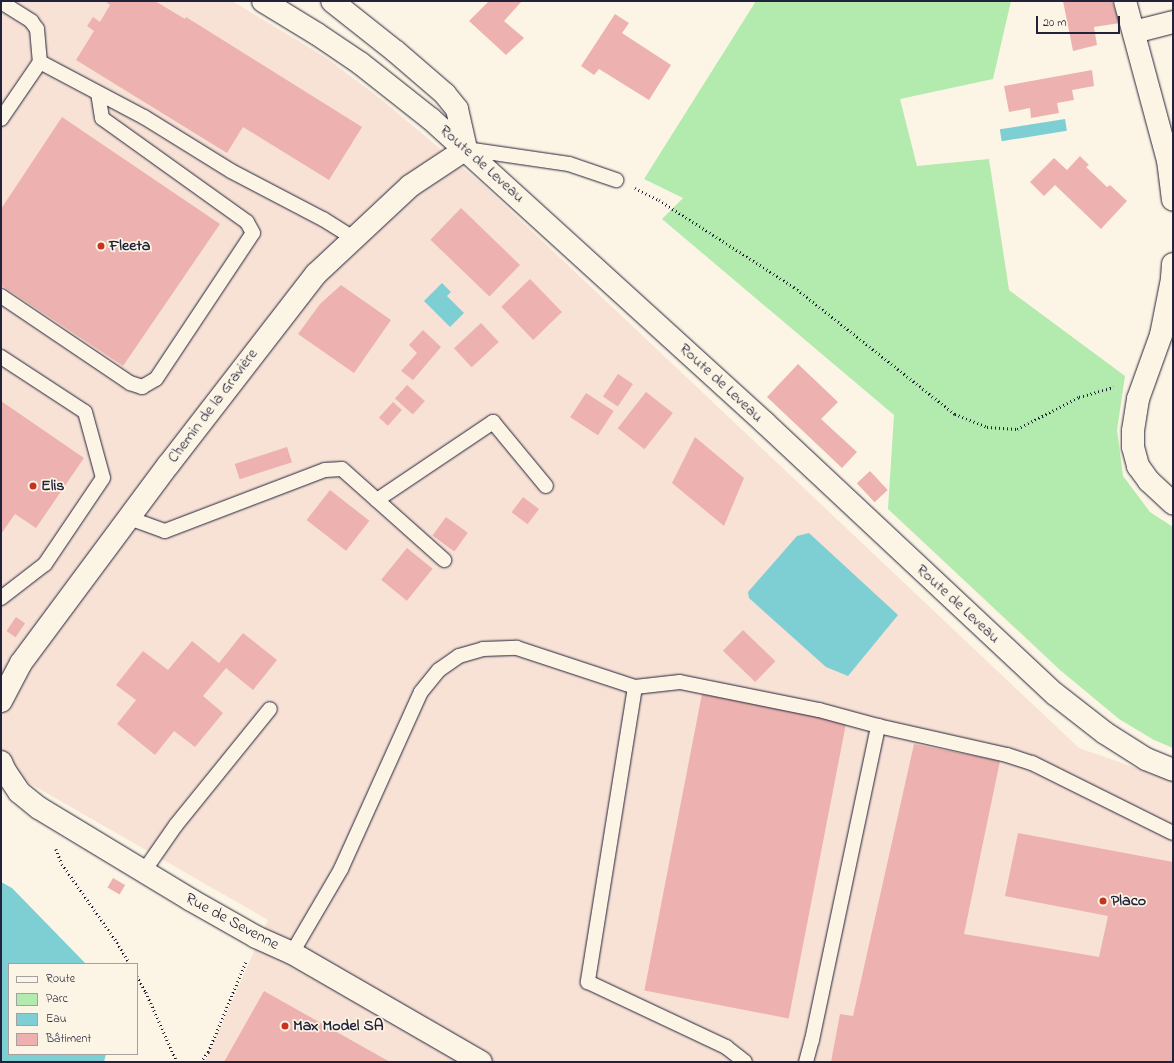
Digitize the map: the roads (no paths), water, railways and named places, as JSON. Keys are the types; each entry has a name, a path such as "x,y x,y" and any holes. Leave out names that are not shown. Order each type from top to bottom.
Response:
{"street":[{"name":"Route de Leveau","path":"263,1 317,34 360,63 432,119 765,423 1055,694 1105,734 1146,759 1173,770"},
{"path":"332,1 395,51 445,94 457,109 466,149"},
{"path":"1125,1 1168,160 1173,200"},
{"path":"1134,32 1173,22"},
{"name":"Chemin de la Gravière","path":"1,701 21,663 128,518 316,274 410,186 466,149"},
{"path":"1173,264 1172,279 1161,335 1138,399 1133,431 1133,447 1138,466 1149,481 1173,503"},
{"name":"Rue de Sevenne","path":"1,762 4,771 19,792 39,808 256,937 292,953 481,1062"}],"lane":[{"path":"1,2 31,21 37,29 40,62 1,119"},
{"path":"40,62 144,117 231,171 323,219 353,238"},
{"path":"1,296 130,383 142,387 156,379 253,233 247,222 102,118 98,93"},
{"path":"466,149 569,164 616,180"},
{"path":"1,356 85,412 103,478 45,564 1,598"},
{"path":"377,500 493,422 546,486"},
{"path":"128,518 165,531 325,470 342,469 444,560"},
{"path":"292,953 341,869 421,692 439,670 459,656 483,649 516,648 635,687 680,682 820,710 878,726 1007,755 1032,763 1173,833"},
{"path":"635,687 588,982 726,1047 745,1062"},
{"path":"144,871 176,825 270,709"},
{"path":"806,1062 812,1040 878,726"}],"water":[{"path":"1065,119 1067,131 1002,141 1000,129"},
{"path":"442,283 451,292 447,296 464,313 450,327 424,301"},
{"path":"809,533 898,615 848,676 826,667 749,598 748,592 797,536"},
{"path":"1,882 12,888 85,963 8,963 8,1055 106,1055 104,1062 1,1062"}],"place":[{"name":"Fleeta","path":"101,246"},
{"name":"Elis","path":"33,486"},
{"name":"Placo","path":"1103,901"},
{"name":"Max Model SA","path":"285,1026"}]}
